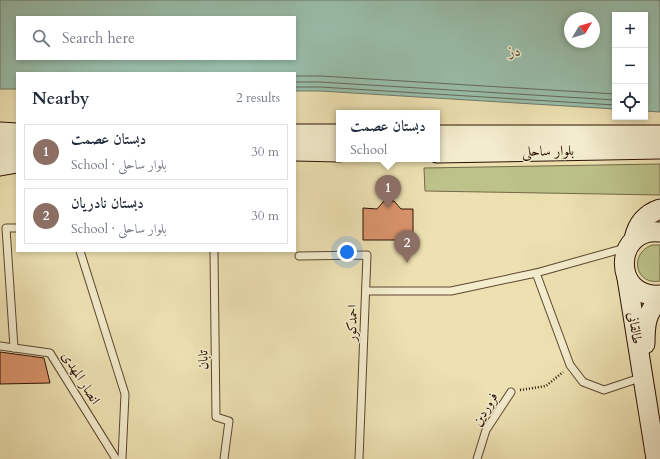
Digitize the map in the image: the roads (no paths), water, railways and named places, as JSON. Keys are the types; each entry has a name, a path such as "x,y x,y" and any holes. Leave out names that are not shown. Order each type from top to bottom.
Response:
{"main road":[{"path":"0,132 16,133"},
{"path":"296,134 336,134"},
{"name":"بلوار ساحلی","path":"440,135 660,135"},
{"path":"0,150 16,148"},
{"name":"بلوار ساحلی","path":"440,153 660,149"},
{"path":"296,151 336,152"},
{"path":"0,166 16,163"},
{"name":"طالقانی","path":"656,459 656,432 643,377 627,278 624,268 624,258 636,229 644,219 656,210 660,209"},
{"path":"631,243 643,234 653,231 660,232"},
{"path":"627,278 634,287 642,293 653,296 660,295"},
{"name":"طالقانی","path":"643,377 645,324 652,307 660,299"}],"lane":[{"path":"14,348 6,228 16,228"},
{"path":"366,290 451,291 536,273 631,243"},
{"path":"80,252 125,394 122,459"},
{"name":"تابان","path":"214,252 216,417 229,421 224,459"},
{"name":"احمدکور","path":"299,256 367,255 359,459"},
{"path":"536,273 570,365 583,382 604,390 643,377"},
{"name":"انصار المهدی","path":"0,346 50,353 116,459"},
{"name":"فروردین","path":"477,459 486,430 511,392"}],"water":[{"name":"دز","path":"0,0 660,0 660,112 648,111 648,12 612,12 612,109 320,91 296,91 296,72 16,72 16,89 0,89"}],"place":[{"name":"دبستان عصمت","path":"388,208"},
{"name":"دبستان نادریان","path":"407,263"}]}
